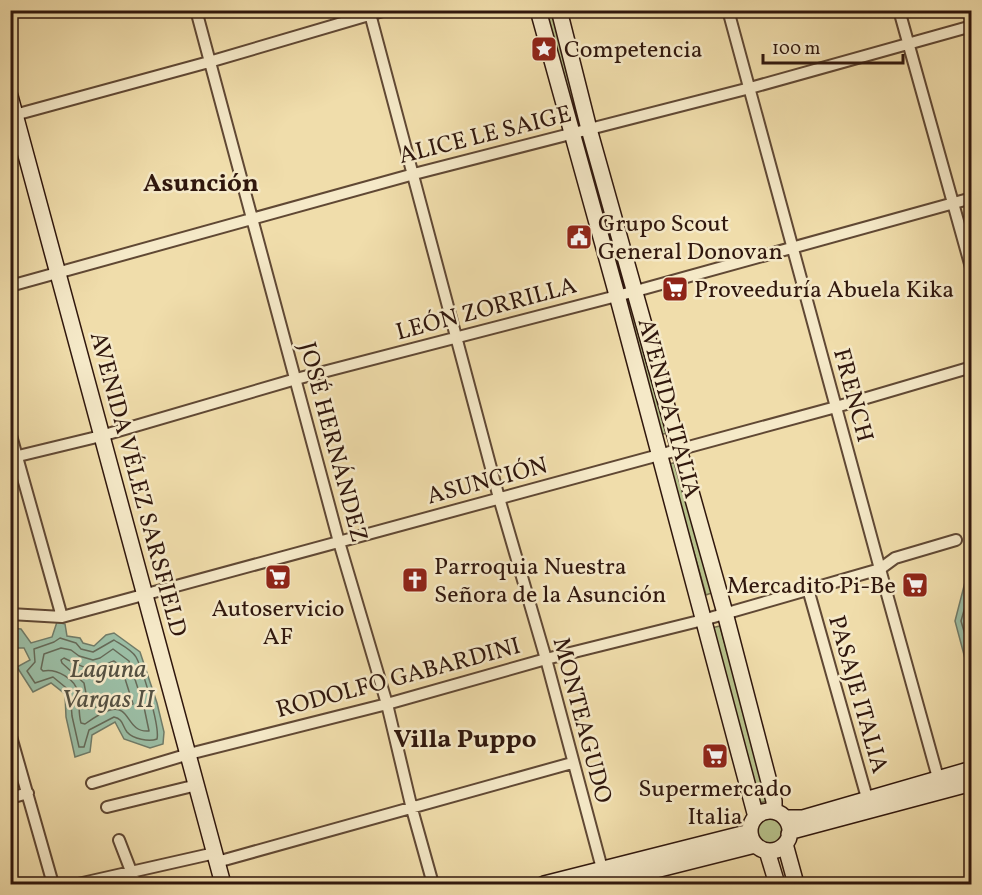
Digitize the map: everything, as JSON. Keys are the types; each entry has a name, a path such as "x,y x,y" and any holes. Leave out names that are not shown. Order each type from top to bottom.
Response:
{"main road":[{"name":"AVENIDA ITALIA","path":"538,10 756,817"},
{"name":"AVENIDA ITALIA","path":"559,10 589,129 680,449 774,801 780,815"},
{"name":"AVENIDA VÉLEZ SARSFIELD","path":"10,96 13,115 146,595 223,885"},
{"path":"544,885 604,880 757,842 778,849 792,831 940,784 972,769"},
{"path":"940,784 972,783"},
{"path":"777,885 751,824 756,817 764,812 803,818 868,805"},
{"path":"780,815 789,827 787,839 796,885"}],"street":[{"name":"JOSÉ HERNÁNDEZ","path":"196,10 339,542 387,704 433,885"},
{"path":"13,115 209,62 369,13 386,10"},
{"name":"FRENCH","path":"728,10 940,784"},
{"path":"899,10 972,271"},
{"name":"MONTEAGUDO","path":"369,13 499,498 546,659 604,880"},
{"name":"ALICE LE SAIGE","path":"10,286 414,174 750,88 972,26"},
{"name":"LEÓN ZORRILLA","path":"14,457 101,435 296,379 636,291 972,198"},
{"name":"ASUNCIÓN","path":"10,614 62,617 836,407 972,367"},
{"path":"10,432 14,457 62,617"},
{"name":"RODOLFO GABARDINI","path":"92,783 189,754 387,704 546,659 703,620 880,569 895,558 956,540"},
{"name":"PASAJE ITALIA","path":"808,589 868,805"},
{"path":"10,733 53,885"},
{"path":"78,885 216,858 412,809 572,763"},
{"path":"107,807 197,785"},
{"path":"10,798 28,793"},
{"path":"119,840 125,861 136,885"}],"shaded area":[{"path":"544,11 552,11 580,112 572,114"},
{"path":"589,142 625,272 617,274 582,144"},
{"path":"631,303 667,433 659,435 624,305"},
{"path":"677,462 714,592 706,595 669,464"},
{"path":"720,626 768,801 759,803 711,628"},
{"path":"770,819 779,823 783,832 779,841 770,845 761,841 757,832 761,823"}],"water":[{"path":"971,559 972,681 955,621"},
{"name":"Laguna Vargas II","path":"57,622 65,624 67,636 80,638 83,643 94,646 106,635 114,633 140,652 157,703 164,732 163,744 150,748 124,739 115,722 92,735 90,752 75,757 66,717 65,694 51,683 33,692 17,667 30,660 24,648 11,646 10,628 21,629 31,643 52,637"}],"place":[{"name":"Competencia","path":"544,49"},
{"name":"Grupo Scout General Donovan","path":"579,237"},
{"name":"Proveeduría Abuela Kika","path":"675,289"},
{"name":"Autoservicio AF","path":"278,577"},
{"name":"Parroquia Nuestra Señora de la Asunción","path":"415,580"},
{"name":"Mercadito Pi-Be","path":"915,585"},
{"name":"Supermercado Italia","path":"715,756"}],"district":[{"name":"Asunción","path":"201,182"},
{"name":"Villa Puppo","path":"465,738"}]}
